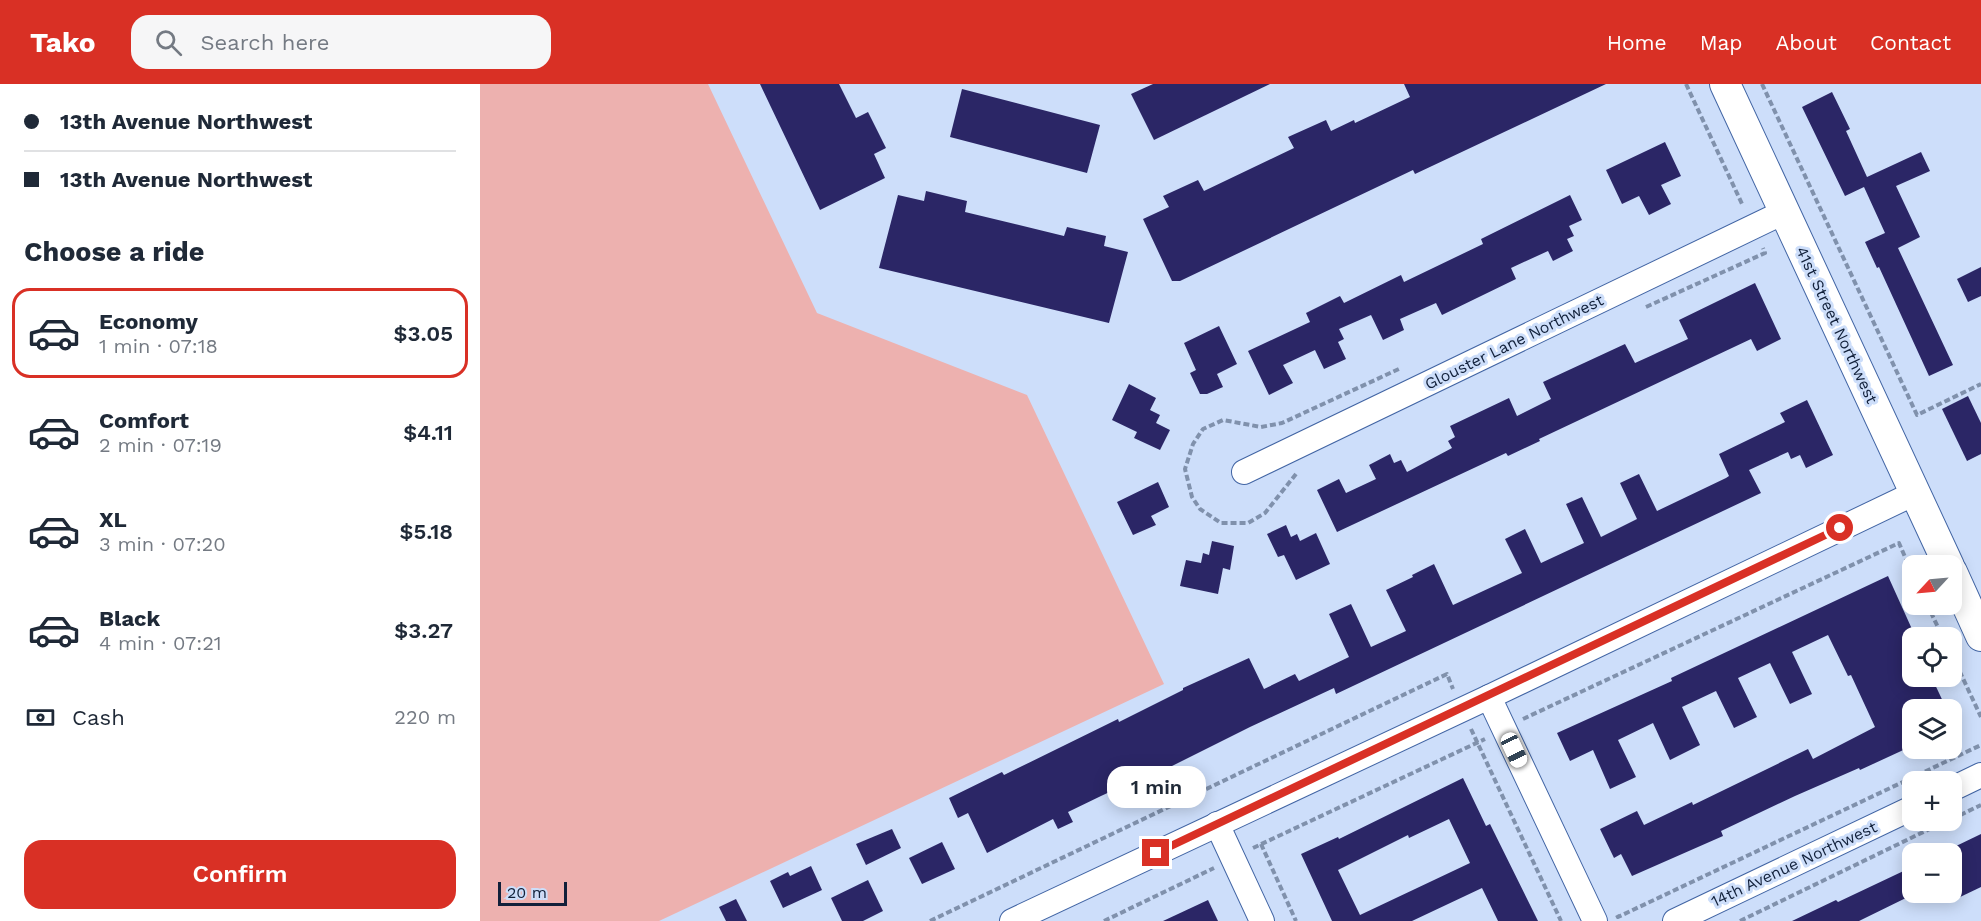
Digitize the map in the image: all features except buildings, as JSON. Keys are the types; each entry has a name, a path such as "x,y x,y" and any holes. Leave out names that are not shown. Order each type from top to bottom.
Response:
{"main road":[{"name":"41st Street Northwest","path":"1725,84 1943,555"},
{"path":"1962,594 1981,636"}],"street":[{"name":"Glouster Lane Northwest","path":"1244,472 1784,212"},
{"path":"1012,921 1489,697 1915,493"},
{"path":"1489,697 1595,921"},
{"path":"1962,784 1981,775"},
{"name":"14th Avenue Northwest","path":"1675,921 1902,813"},
{"path":"1217,824 1262,921"}],"path":[{"path":"1686,84 1744,208"},
{"path":"1762,84 1917,416 1981,384"},
{"path":"1526,718 1899,543 1904,555"},
{"path":"930,921 1447,675"},
{"path":"1962,676 1981,717"},
{"path":"1296,921 1261,844 1477,742 1561,921"},
{"path":"1618,917 1981,745"},
{"path":"1962,814 1981,805"},
{"path":"1740,921 1927,831"},
{"path":"1104,921 1211,870"}],"shaded area":[{"path":"480,84 708,84 817,313 1027,395 1164,684 659,921 480,921"}],"route":[{"path":"1156,853 1489,697 1840,528"}]}
